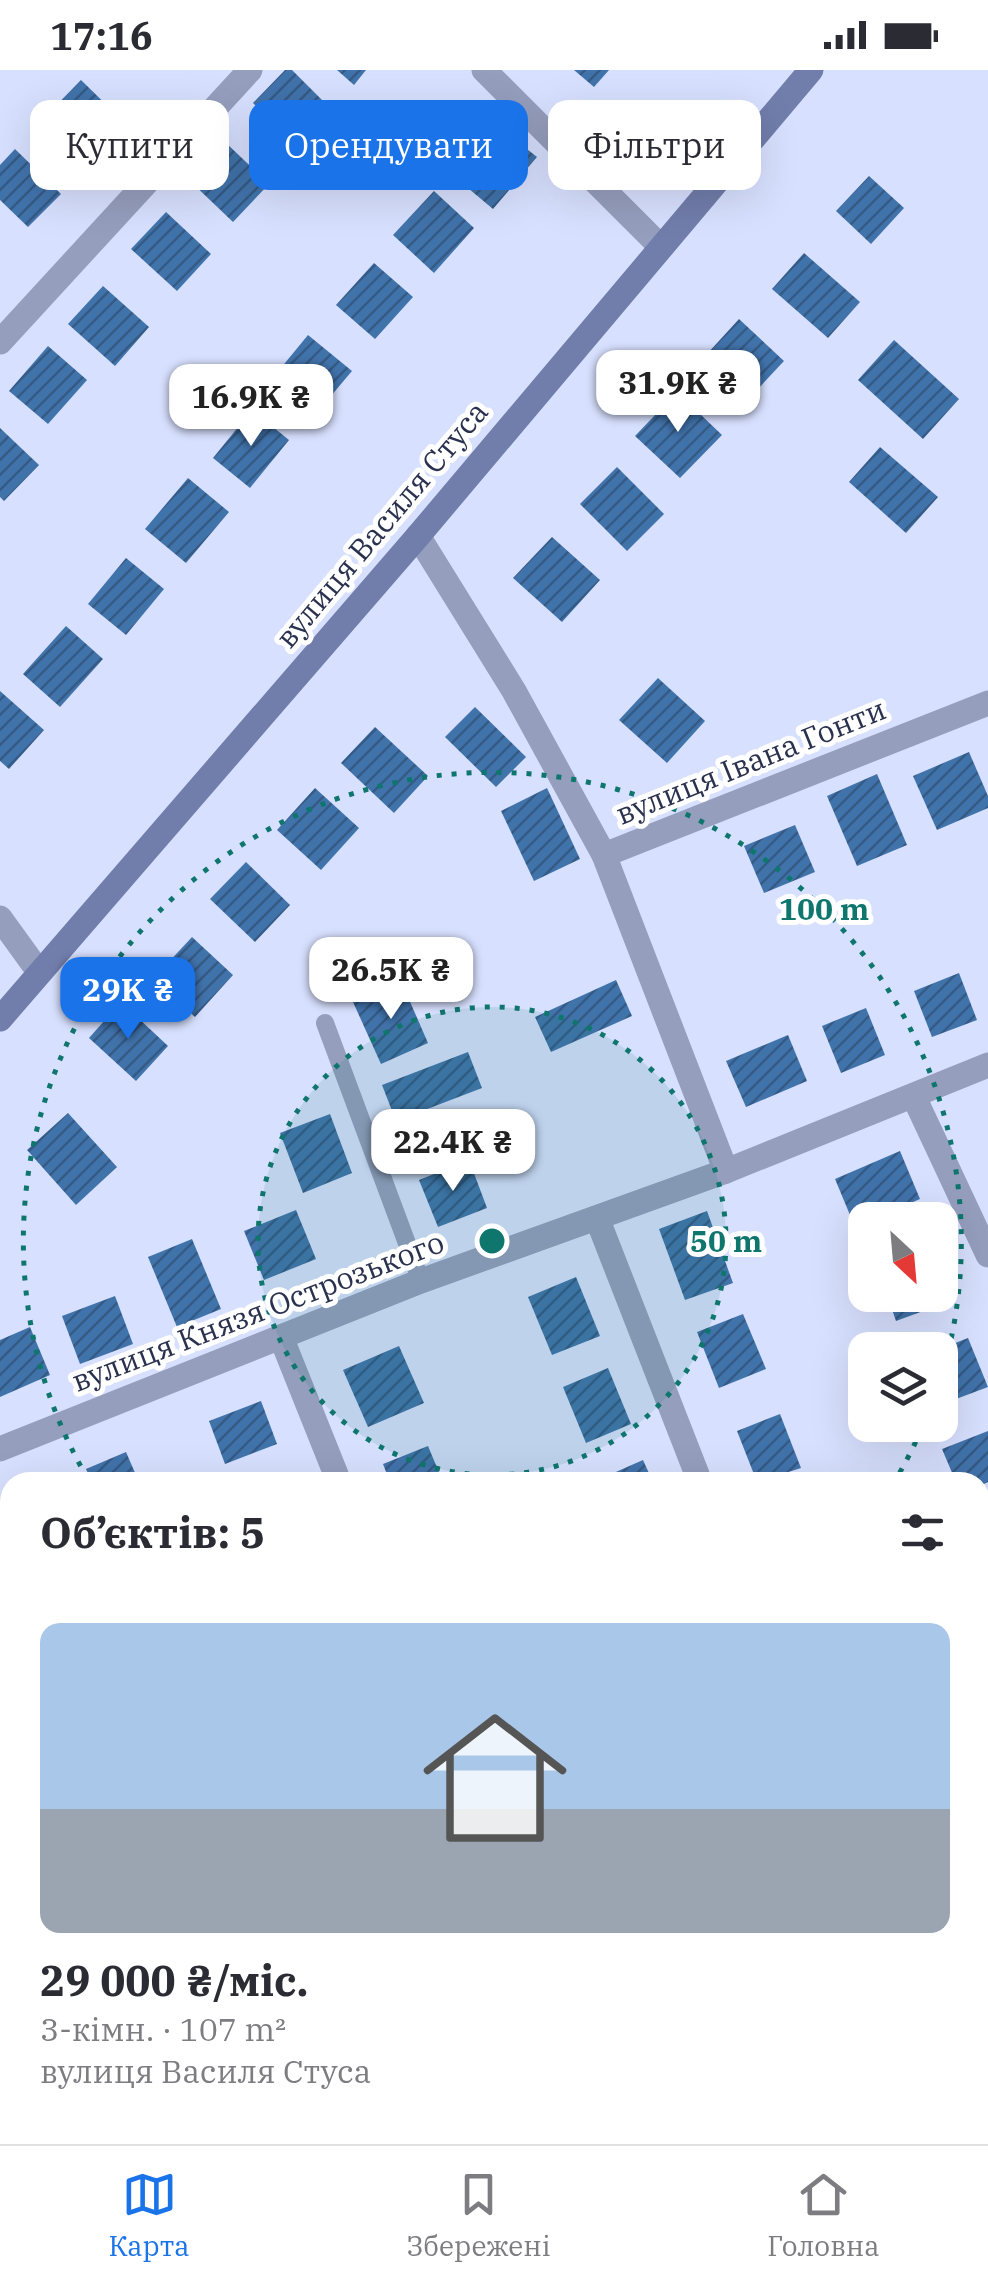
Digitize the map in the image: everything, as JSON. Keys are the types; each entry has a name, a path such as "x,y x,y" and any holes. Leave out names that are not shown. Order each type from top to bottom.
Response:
{"street":[{"path":"0,342 250,70"},
{"path":"484,70 660,246"},
{"name":"вулиця Василя Стуса","path":"0,1020 418,536 811,70"},
{"name":"вулиця Івана Гонти","path":"418,536 514,691 604,856 988,703"},
{"path":"604,856 726,1171"},
{"path":"0,918 39,972"},
{"name":"вулиця Князя Острозького","path":"0,1449 422,1282 726,1171 988,1065"},
{"path":"914,1097 988,1255"},
{"path":"597,1218 696,1472"},
{"path":"280,1337 335,1472"}],"lane":[{"path":"324,1023 422,1282"}],"building":[{"path":"285,70 292,70 322,100 256,100"},
{"path":"337,70 366,70 354,85"},
{"path":"574,70 609,70 594,87"},
{"path":"81,80 101,100 62,100"},
{"path":"229,146 249,165 249,190 263,190 233,222 199,190 229,190"},
{"path":"15,149 30,164 30,190 57,190 61,194 28,227 0,200 0,165"},
{"path":"528,150 537,157 528,168"},
{"path":"869,176 904,208 871,244 836,211"},
{"path":"470,190 509,190 493,209"},
{"path":"434,191 474,228 434,273 393,235"},
{"path":"166,212 211,254 177,291 131,249"},
{"path":"804,253 860,302 828,338 772,289"},
{"path":"374,263 413,297 375,339 336,305"},
{"path":"103,286 149,327 115,366 68,324"},
{"path":"739,319 784,361 742,406 697,365"},
{"path":"308,335 352,371 314,416 271,380"},
{"path":"894,340 959,399 923,439 858,380"},
{"path":"48,346 87,380 48,424 9,391"},
{"path":"677,392 722,435 680,478 635,436"},
{"path":"252,410 289,440 250,488 213,458"},
{"path":"0,428 39,465 4,501 0,497"},
{"path":"880,447 938,497 906,533 849,482"},
{"path":"617,467 664,514 627,551 580,504"},
{"path":"188,478 229,512 186,563 145,529"},
{"path":"552,537 600,580 562,622 513,578"},
{"path":"126,558 164,589 126,635 88,604"},
{"path":"66,626 103,659 60,707 23,674"},
{"path":"658,678 705,721 667,763 619,720"},
{"path":"0,691 44,730 9,769 0,761"},
{"path":"475,707 526,757 496,787 445,737"},
{"path":"375,727 428,776 394,813 341,763"},
{"path":"969,752 988,796 988,808 937,830 913,776"},
{"path":"877,774 907,845 857,866 827,796"},
{"path":"315,788 359,828 321,870 277,830"},
{"path":"547,788 580,859 534,881 501,811"},
{"path":"795,825 815,872 764,893 744,846"},
{"path":"246,862 290,905 255,942 210,899"},
{"path":"192,937 233,975 195,1017 153,979"},
{"path":"959,973 977,1020 932,1037 914,991"},
{"path":"616,980 632,1016 551,1052 535,1017"},
{"path":"401,981 428,1043 381,1064 353,1002"},
{"path":"121,1002 168,1046 136,1081 89,1038"},
{"path":"866,1008 885,1055 841,1073 822,1026"},
{"path":"788,1035 807,1081 746,1107 726,1061"},
{"path":"468,1052 482,1088 396,1121 382,1085"},
{"path":"68,1113 117,1167 76,1205 27,1150"},
{"path":"330,1114 352,1173 303,1193 280,1133"},
{"path":"900,1151 920,1199 848,1202 848,1210 835,1179"},
{"path":"469,1160 487,1208 438,1227 419,1180"},
{"path":"296,1210 316,1259 264,1280 244,1231"},
{"path":"707,1211 733,1283 685,1300 659,1229"},
{"path":"192,1239 221,1309 177,1327 148,1257"},
{"path":"576,1277 600,1336 552,1355 528,1297"},
{"path":"115,1296 133,1344 80,1364 62,1316"},
{"path":"893,1312 920,1312 896,1321"},
{"path":"743,1314 766,1369 719,1388 697,1332"},
{"path":"30,1327 50,1375 0,1397 0,1340"},
{"path":"968,1338 988,1387 958,1398 958,1342"},
{"path":"399,1346 424,1403 368,1427 343,1370"},
{"path":"608,1368 631,1424 586,1443 563,1387"},
{"path":"261,1401 277,1444 225,1464 209,1421"},
{"path":"780,1414 801,1468 753,1472 737,1431"},
{"path":"988,1431 988,1472 952,1472 942,1449"},
{"path":"428,1446 439,1472 386,1472 383,1464"},
{"path":"126,1452 135,1472 87,1472 86,1469"},
{"path":"643,1460 648,1472 616,1472"}]}
